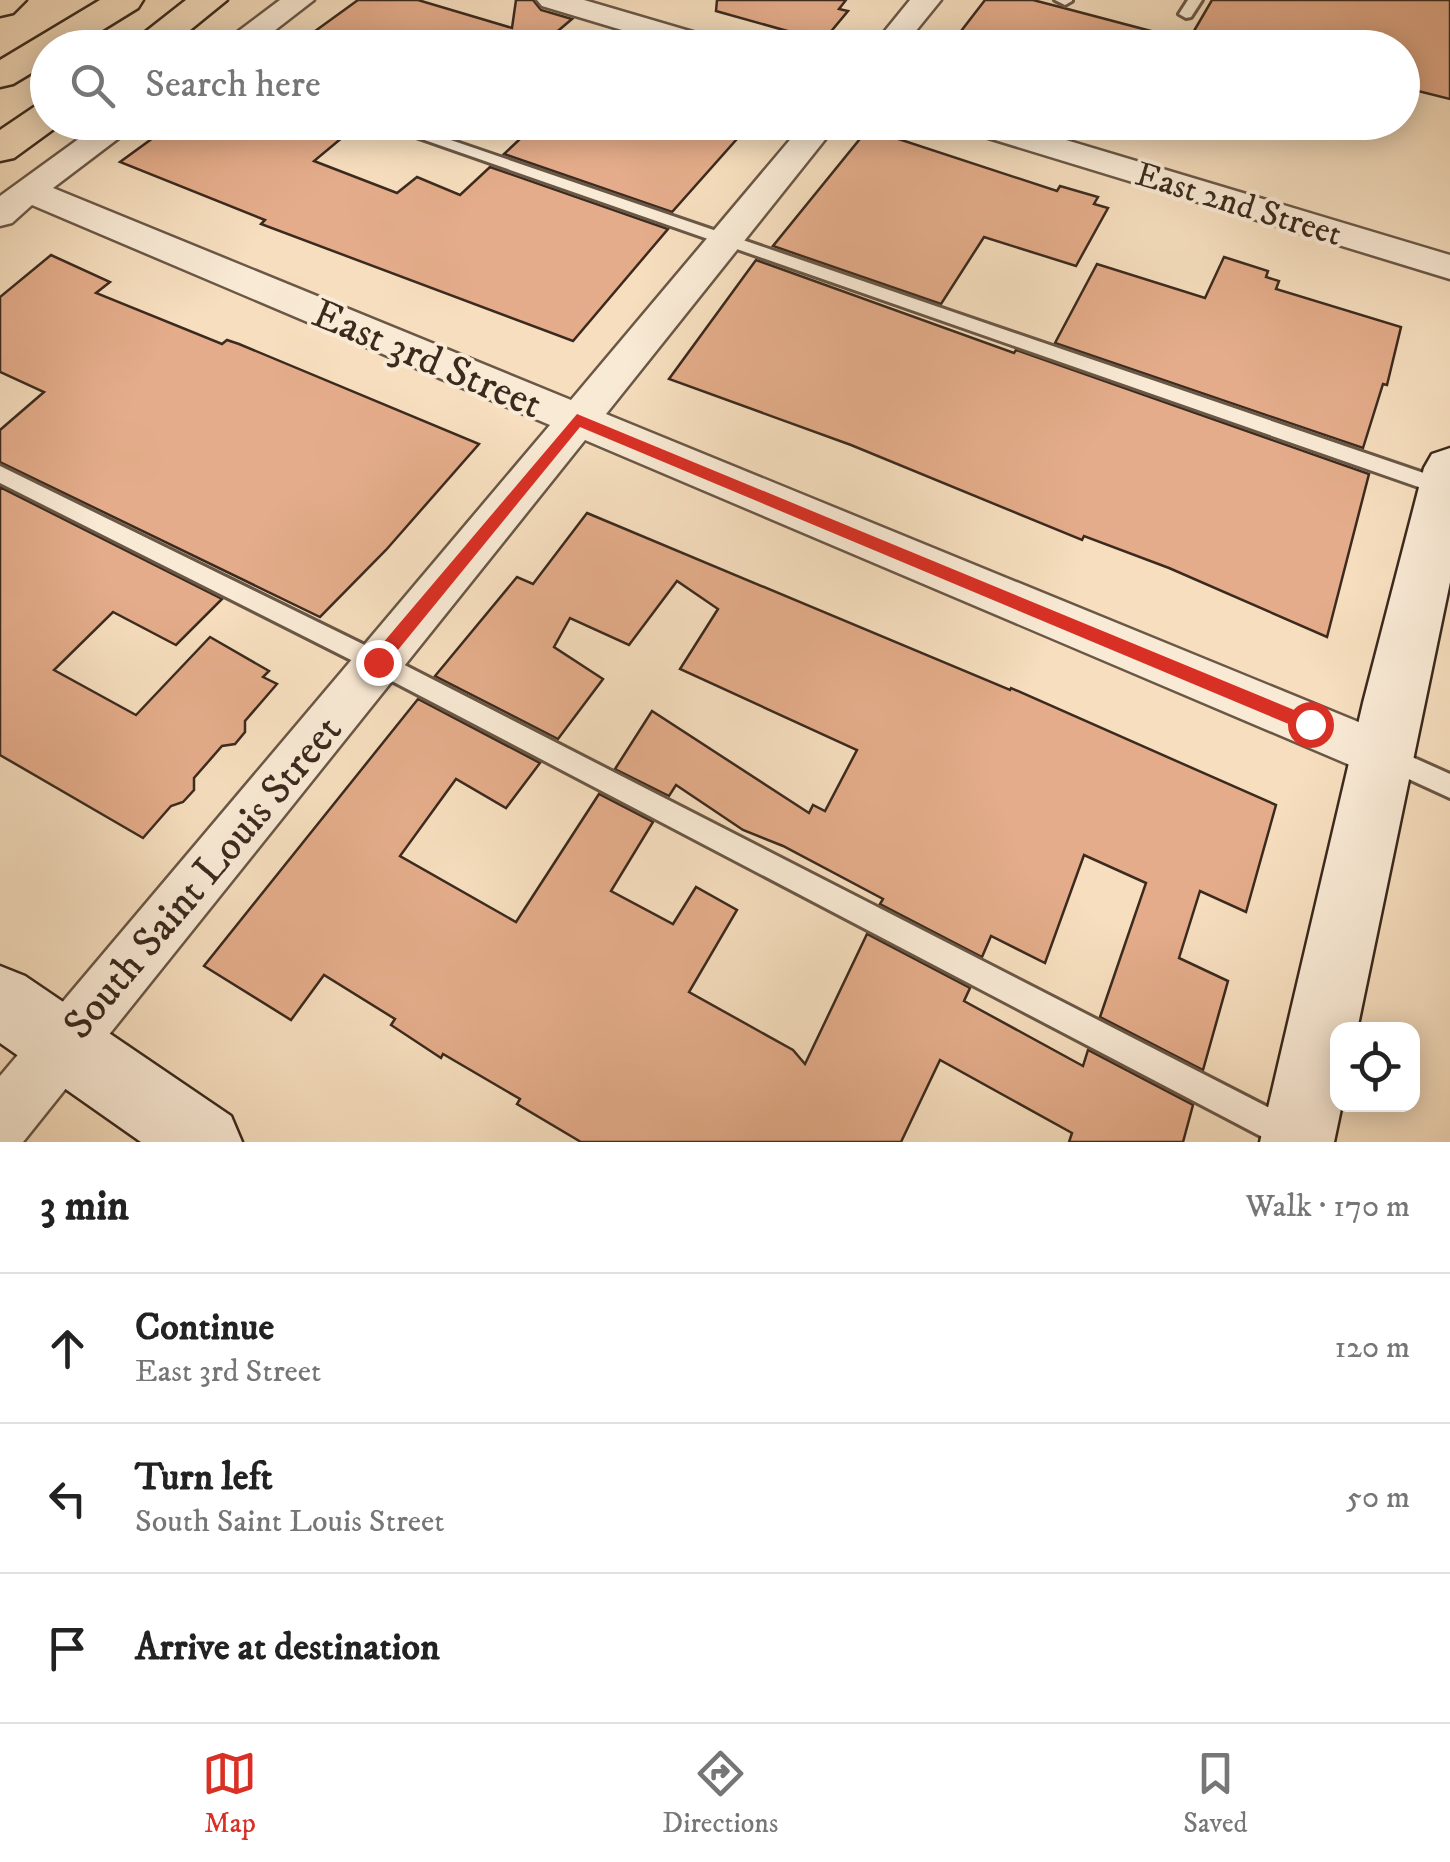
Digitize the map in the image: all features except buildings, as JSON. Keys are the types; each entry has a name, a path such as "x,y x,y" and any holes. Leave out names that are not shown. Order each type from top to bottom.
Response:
{"highway":[{"path":"0,5 8,0"},
{"path":"76,30 125,0"},
{"path":"167,30 209,0"},
{"path":"0,76 30,58"},
{"path":"0,149 30,128"}],"street":[{"path":"256,30 299,0"},
{"path":"552,0 654,30"},
{"path":"901,30 926,0"},
{"path":"13,203 99,140"},
{"name":"South Saint Louis Street","path":"0,1122 808,140"},
{"name":"East 2nd Street","path":"1030,140 1450,266"},
{"name":"East 3rd Street","path":"13,203 577,420 1382,755"},
{"path":"1297,1140 1382,755 1448,482"},
{"path":"0,1001 206,1142"}],"lane":[{"path":"434,140 1448,482"},
{"path":"0,474 378,662 1297,1140"},
{"path":"1382,755 1450,786"}],"route":[{"path":"378,662 577,420 1310,724"}]}
